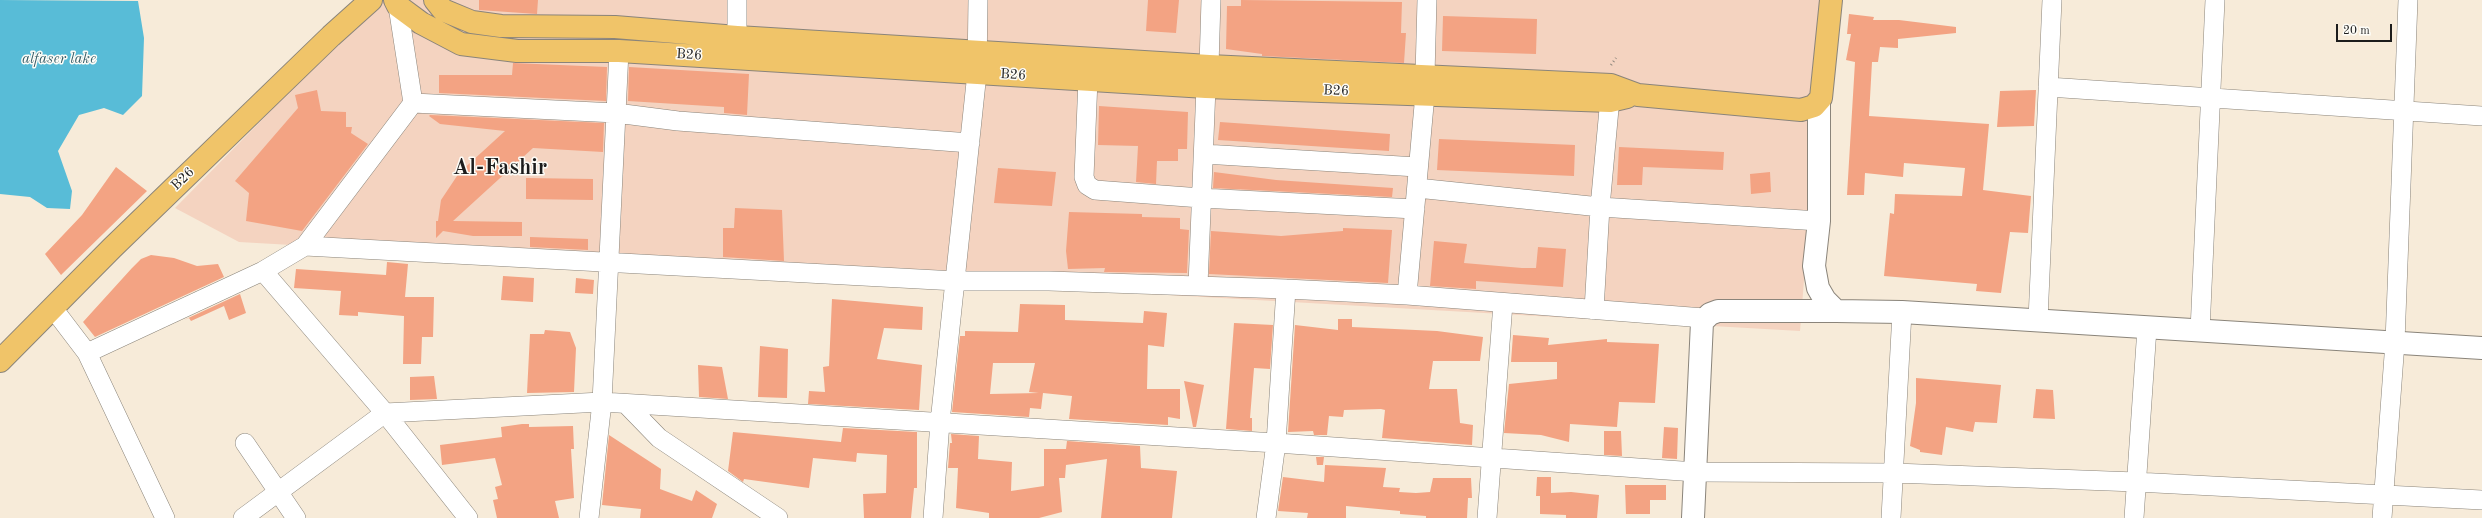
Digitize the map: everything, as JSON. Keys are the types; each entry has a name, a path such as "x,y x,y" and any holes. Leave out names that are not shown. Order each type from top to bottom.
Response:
{"highway":[{"name":"B26","path":"0,361 52,307 331,36 371,0"},
{"name":"B26","path":"435,0 443,10 472,22 501,26 615,27 737,37 978,50 1209,66 1425,85 1638,95 1794,110 1807,108 1819,102"},
{"path":"1819,102 1831,0"},
{"name":"B26","path":"397,3 421,24 460,44 517,51 619,51 1206,87 1425,85"}],"street":[{"path":"737,0 737,37"},
{"path":"933,518 940,422 977,73 978,0"},
{"path":"1209,66 1211,0"},
{"path":"1407,295 1425,85 1427,0"},
{"path":"2038,320 2052,0"},
{"path":"2200,331 2215,0"},
{"path":"2382,518 2395,342 2408,0"},
{"path":"87,353 263,271 305,246 412,103 397,3"},
{"path":"589,518 602,402 610,262 619,51"},
{"path":"1088,79 1084,177 1087,185 1095,190 1201,198 1415,209"},
{"path":"1198,285 1206,87"},
{"path":"2048,87 2404,112 2482,116"},
{"path":"1594,310 1600,207 1610,93"},
{"path":"1819,102 1819,221 1814,266 1818,288 1825,300 1836,311"},
{"path":"412,103 616,113 678,121 970,143"},
{"path":"1204,154 1417,167"},
{"path":"1417,188 1600,207 1819,221"},
{"path":"305,246 956,281 1198,285 1407,295 1704,318 1718,311 1902,312 2482,348"},
{"path":"263,271 385,413 468,518"},
{"path":"1266,518 1276,443 1286,289"},
{"path":"1488,518 1503,303"},
{"path":"52,307 87,353 165,518"},
{"path":"1891,518 1902,312"},
{"path":"1693,518 1696,472 1700,326 1704,318"},
{"path":"2134,518 2147,328"},
{"path":"243,518 385,413 602,402 1276,443 1696,472 1894,473 2136,482 2482,500"},
{"path":"626,404 659,438 754,511 778,518"},
{"path":"245,443 296,518"}],"shaded area":[{"path":"380,0 1826,0 1800,331 239,242 175,208"}],"water":[{"name":"alfaser lake","path":"0,0 138,1 144,38 142,96 123,115 104,108 79,115 58,151 72,191 70,209 47,208 30,197 0,194"}],"building":[{"path":"479,0 538,0 537,14 479,10"},
{"path":"1148,0 1179,0 1176,33 1146,31"},
{"path":"1241,0 1402,2 1401,33 1406,33 1404,63 1262,56 1262,54 1226,49 1227,6 1241,6"},
{"path":"1849,14 1874,17 1873,20 1899,20 1956,27 1956,33 1898,39 1898,48 1880,47 1878,62 1872,62 1869,116 1989,124 1983,190 2031,196 2028,233 2010,232 2001,293 1976,291 1977,284 1884,276 1890,213 1894,214 1895,194 1962,196 1965,168 1904,163 1903,177 1865,173 1864,195 1847,195 1855,62 1846,60 1851,34 1847,34"},
{"path":"1443,16 1537,19 1536,54 1442,51"},
{"path":"513,63 607,67 606,101 439,93 439,75 512,75"},
{"path":"629,67 749,74 747,115 724,113 724,107 628,101"},
{"path":"317,90 321,111 346,112 346,127 352,127 351,133 368,144 302,231 246,221 249,193 235,181 298,108 295,95"},
{"path":"2036,90 2034,126 1997,127 2000,91"},
{"path":"1099,106 1188,112 1187,149 1178,149 1178,161 1157,161 1156,184 1136,182 1138,146 1098,145"},
{"path":"429,116 604,123 603,152 533,148 453,221 522,222 522,236 473,236 443,231 436,238 436,221 438,221 441,200 459,173 505,131 440,124"},
{"path":"1220,122 1390,134 1389,151 1218,140"},
{"path":"1439,139 1575,145 1574,176 1437,170"},
{"path":"1619,147 1724,152 1723,170 1643,167 1642,185 1617,185"},
{"path":"116,167 147,191 61,275 45,254 82,215"},
{"path":"998,168 1056,172 1052,206 994,203"},
{"path":"1214,172 1276,180 1393,188 1392,197 1213,188"},
{"path":"1770,172 1771,192 1751,194 1750,174"},
{"path":"526,178 593,179 593,200 526,199"},
{"path":"735,208 782,210 784,261 723,257 723,228 734,228"},
{"path":"1069,212 1142,214 1142,217 1180,218 1180,229 1189,230 1187,273 1104,272 1105,268 1068,269 1066,251"},
{"path":"1343,228 1392,230 1388,283 1209,274 1211,231 1281,236 1343,231"},
{"path":"530,237 588,239 588,250 530,247"},
{"path":"1434,241 1467,244 1464,263 1522,268 1536,268 1538,247 1566,249 1563,287 1476,281 1476,289 1430,286"},
{"path":"151,255 174,258 197,266 218,264 224,277 95,337 83,322 141,259"},
{"path":"387,262 408,264 405,297 434,297 433,337 422,337 421,364 403,364 404,316 358,312 358,316 339,315 341,291 294,288 296,269 386,275"},
{"path":"503,276 534,278 533,302 501,300"},
{"path":"576,278 594,280 593,294 575,293"},
{"path":"240,294 246,313 229,320 224,306 191,321 189,318 184,320"},
{"path":"832,299 923,307 922,330 884,328 877,359 922,365 919,410 808,404 809,391 825,392 823,367 829,366"},
{"path":"1020,304 1065,305 1065,320 1143,323 1144,311 1167,313 1164,347 1148,345 1147,389 1180,389 1180,419 1168,417 1168,425 1069,419 1072,396 1043,393 1041,409 1030,408 1029,417 952,412 960,336 965,336 965,331 1018,332","holes":["993,363 1035,363 1029,392 1039,393 990,394"]},
{"path":"1338,319 1352,319 1352,327 1437,331 1483,337 1480,361 1433,361 1429,389 1457,389 1460,423 1473,425 1472,445 1382,438 1385,410 1381,409 1344,410 1343,417 1329,416 1327,435 1314,435 1313,431 1288,432 1295,325 1338,330"},
{"path":"1234,323 1273,325 1270,369 1254,368 1250,418 1252,418 1252,431 1226,429"},
{"path":"545,330 570,332 576,348 574,392 527,393 530,334 544,334"},
{"path":"1513,335 1549,338 1548,345 1607,339 1607,342 1659,344 1655,403 1619,402 1617,427 1570,424 1569,442 1541,435 1504,433 1509,384 1557,379 1557,362 1511,362"},
{"path":"760,346 788,349 787,398 758,397"},
{"path":"698,365 722,367 728,399 699,397"},
{"path":"434,376 437,399 410,400 410,377"},
{"path":"1916,378 2001,385 1997,423 1975,422 1973,432 1946,427 1942,455 1920,452 1920,450 1910,446 1916,403"},
{"path":"1184,381 1204,385 1196,427 1193,427"},
{"path":"2036,389 2053,390 2055,419 2033,418"},
{"path":"529,424 529,427 573,426 574,449 571,449 574,498 555,501 559,518 497,518 493,500 498,499 495,487 502,485 495,458 442,465 440,445 502,437 501,427"},
{"path":"1664,427 1678,428 1677,459 1662,458"},
{"path":"843,428 917,432 917,488 914,488 911,518 864,518 863,494 886,493 887,455 857,453 856,462 813,458 809,488 744,479 743,482 728,471 733,432 841,442"},
{"path":"1604,431 1621,431 1622,456 1604,455"},
{"path":"951,434 979,436 978,459 1012,462 1011,491 1044,486 1044,449 1066,449 1067,441 1140,446 1141,468 1177,471 1172,518 1101,518 1107,459 1066,465 1065,478 1059,478 1062,512 1039,518 989,518 989,513 956,508 958,468 948,468 950,443 952,443"},
{"path":"609,435 661,469 660,489 692,501 696,490 717,504 712,518 640,518 641,509 602,505"},
{"path":"1316,457 1324,457 1323,465 1317,465"},
{"path":"1325,465 1386,468 1383,487 1400,488 1399,492 1430,492 1433,478 1471,478 1472,498 1468,498 1467,518 1426,518 1426,516 1400,514 1400,511 1346,506 1346,518 1307,518 1308,513 1278,511 1283,477 1324,482"},
{"path":"1537,477 1551,477 1551,493 1571,492 1599,495 1597,518 1566,518 1566,515 1540,514 1540,496 1536,496"},
{"path":"1625,485 1666,485 1666,500 1650,500 1650,514 1626,514"}],"district":[{"name":"Al-Fashir","path":"500,168"}]}
